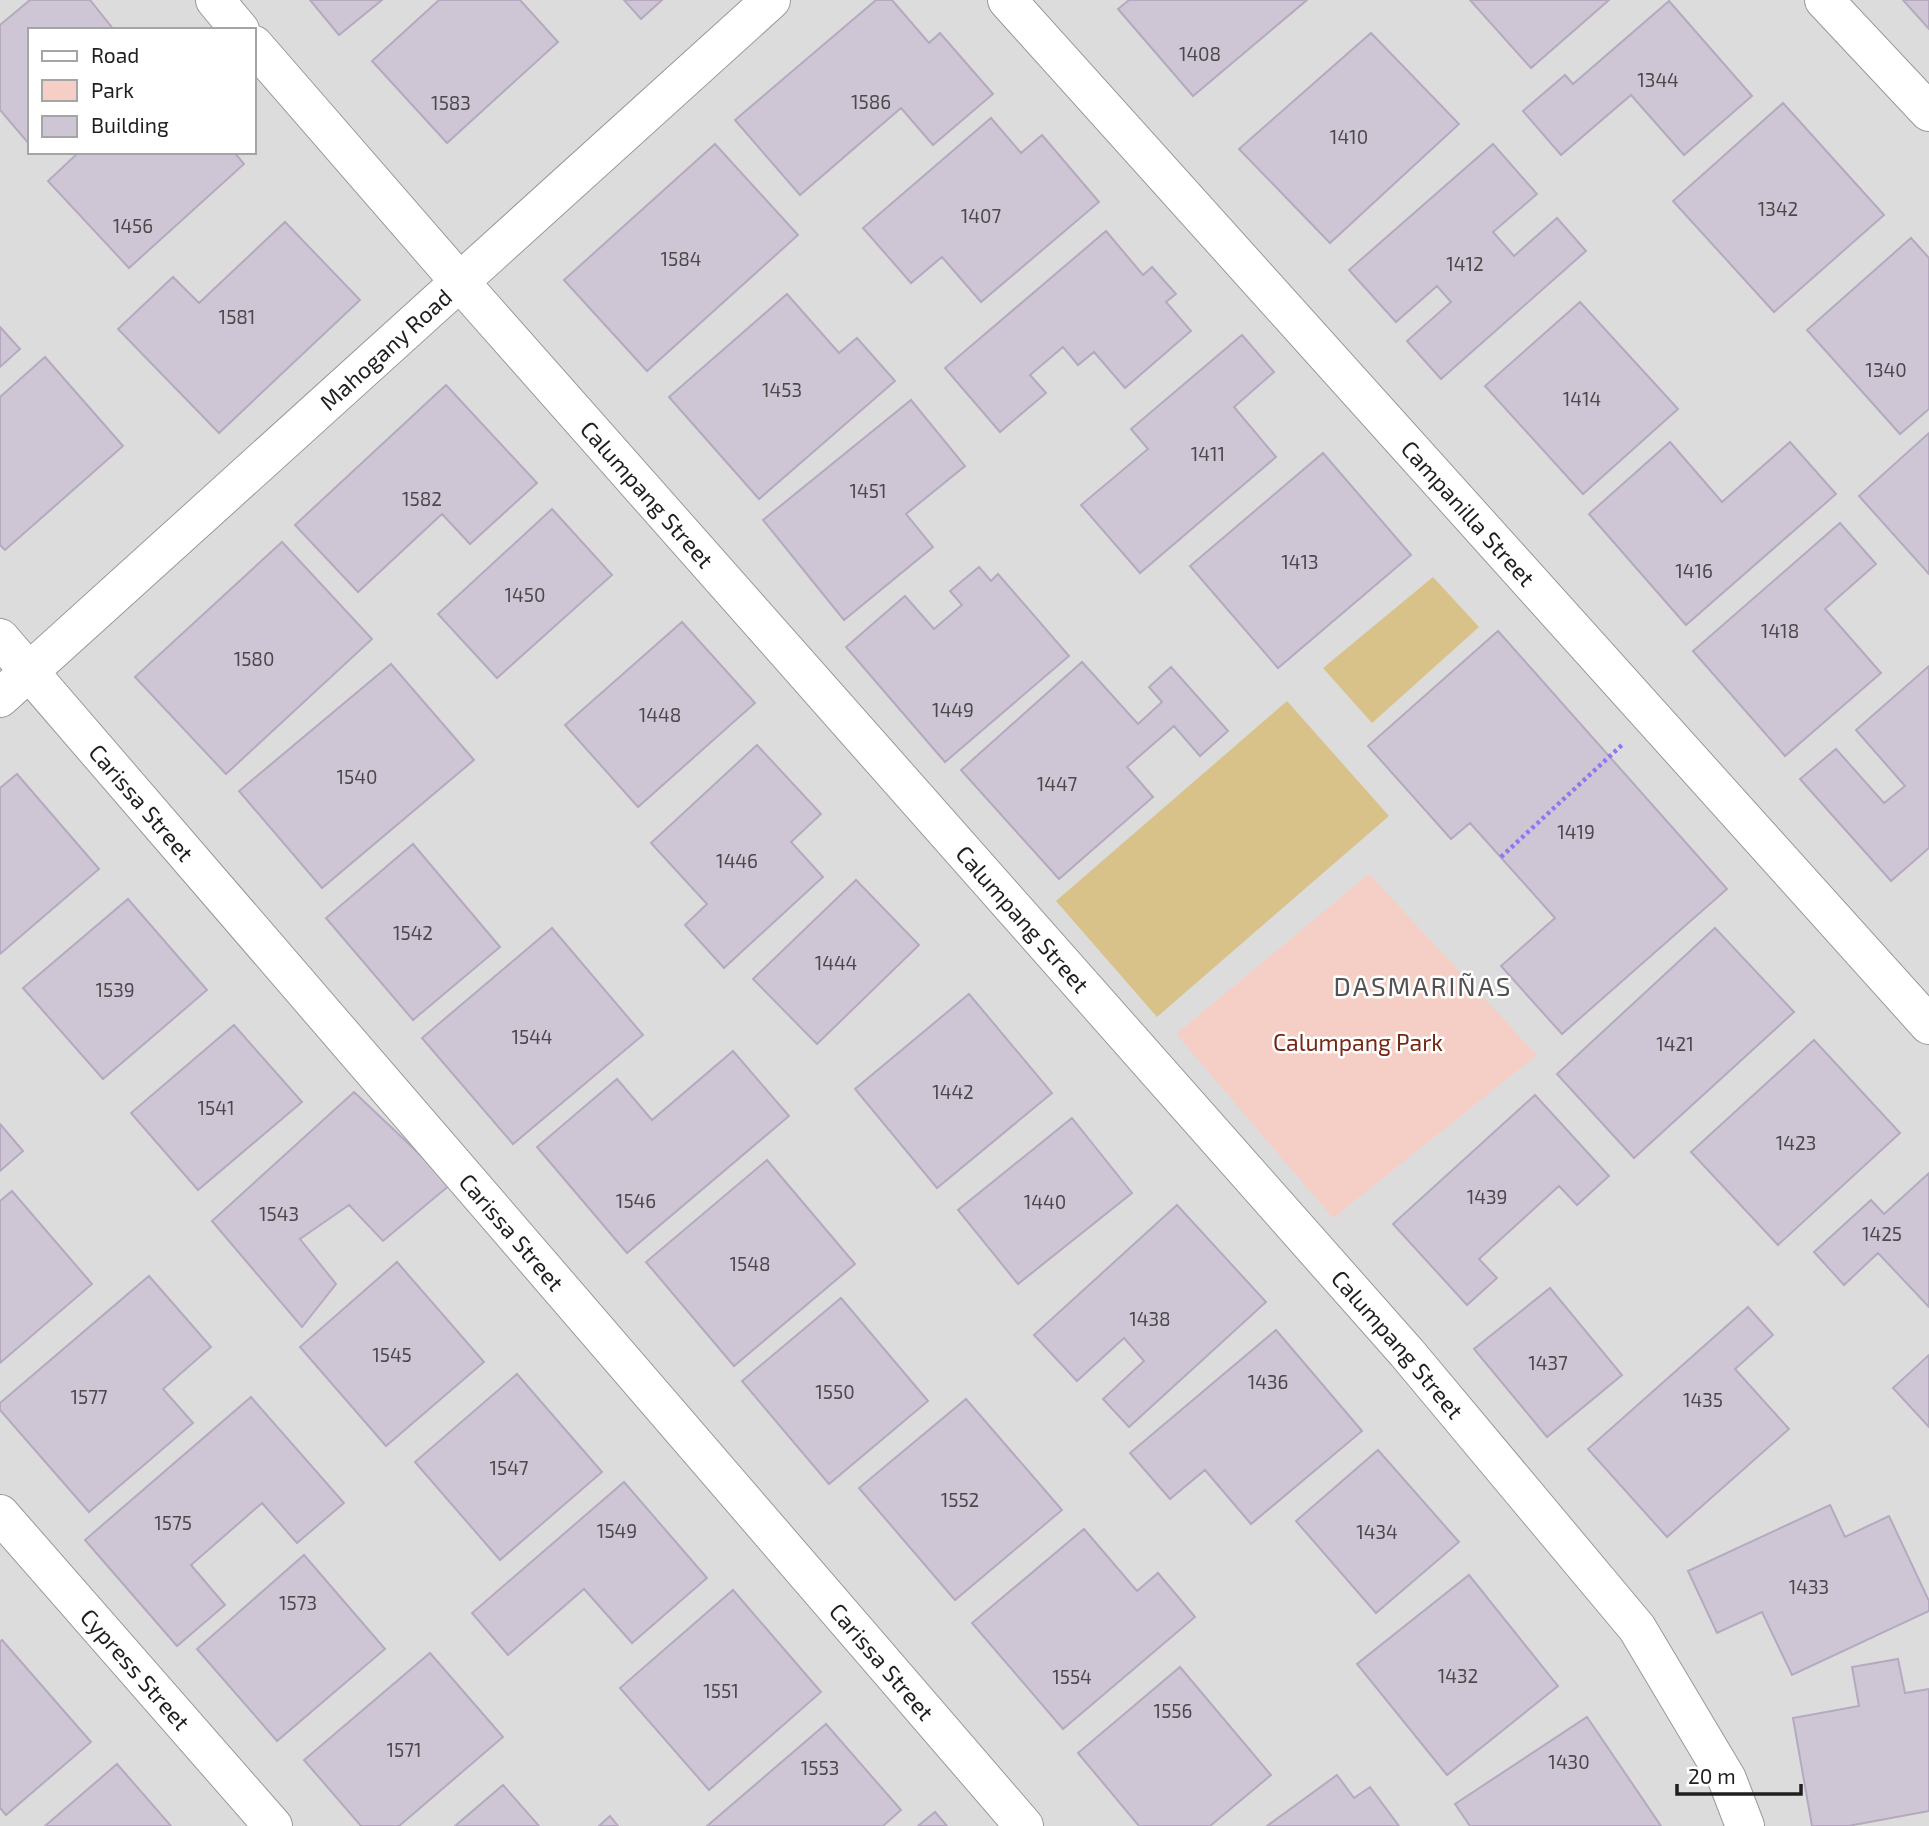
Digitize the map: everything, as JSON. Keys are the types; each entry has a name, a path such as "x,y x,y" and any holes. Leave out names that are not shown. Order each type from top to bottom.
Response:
{"street":[{"path":"215,0 238,28"},
{"name":"Mahogany Road","path":"0,698 771,0"},
{"name":"Campanilla Street","path":"1007,0 1929,1025"},
{"path":"1824,0 1929,112"},
{"name":"Calumpang Street","path":"256,47 459,281 1407,1353 1637,1628 1727,1779 1745,1826"},
{"name":"Carissa Street","path":"0,638 1024,1826"},
{"name":"Cypress Street","path":"0,1514 273,1826"}],"path":[{"path":"1501,858 1652,717"}],"shaded area":[{"path":"0,0 1929,0 1929,1826 0,1826"},
{"path":"1433,577 1479,627 1372,723 1323,668"},
{"path":"1287,701 1389,816 1157,1017 1056,901"}],"green space":[{"name":"Calumpang Park","path":"1369,874 1537,1055 1333,1218 1176,1034"}],"building":[{"path":"30,0 90,0 112,28 28,28 28,143 0,110 0,25"},
{"path":"310,0 382,0 339,35"},
{"path":"439,0 520,0 558,42 447,143 372,61"},
{"path":"624,0 662,0 641,19"},
{"path":"876,0 892,0 929,43 940,33 993,94 933,145 901,108 800,195 735,120"},
{"path":"1129,0 1307,0 1193,96 1118,9"},
{"path":"1470,0 1609,0 1531,68"},
{"path":"1903,0 1929,0 1929,29"},
{"path":"1669,1 1752,96 1684,155 1631,95 1561,155 1523,111 1565,75 1573,84"},
{"path":"1371,33 1459,124 1330,243 1239,149"},
{"path":"1783,103 1884,215 1774,312 1673,201"},
{"path":"991,118 1021,153 1042,135 1099,202 981,302 942,257 911,283 863,228"},
{"path":"715,144 798,235 647,371 564,280"},
{"path":"1493,144 1537,194 1493,232 1514,256 1557,218 1586,251 1441,379 1407,341 1451,302 1437,286 1396,322 1349,270"},
{"path":"77,154 236,154 244,164 129,268 48,181"},
{"path":"285,222 360,300 219,433 118,329 173,277 199,303"},
{"path":"1106,231 1143,275 1152,267 1176,294 1166,302 1191,331 1125,388 1094,352 1078,365 1063,347 1030,375 1046,393 1000,432 945,368"},
{"path":"1911,238 1929,258 1929,409 1900,434 1807,330"},
{"path":"787,294 839,353 857,338 895,381 759,499 669,397"},
{"path":"1580,302 1678,409 1583,494 1485,386"},
{"path":"0,327 20,349 0,367"},
{"path":"1242,335 1274,372 1234,407 1276,457 1140,573 1081,505 1148,449 1131,429"},
{"path":"45,357 123,446 5,550 0,545 0,397"},
{"path":"446,385 537,483 470,544 442,514 358,592 295,525"},
{"path":"911,400 965,466 906,514 933,547 844,620 763,520"},
{"path":"1929,433 1929,574 1859,496"},
{"path":"1670,442 1722,502 1790,442 1836,494 1686,625 1589,514"},
{"path":"1323,453 1411,555 1278,668 1190,566"},
{"path":"552,509 612,575 497,678 438,614"},
{"path":"1840,523 1876,564 1825,609 1881,673 1785,756 1693,651"},
{"path":"282,542 372,639 226,774 135,677"},
{"path":"979,567 991,581 998,574 1069,656 945,762 846,647 905,596 934,629 962,605 950,591"},
{"path":"682,622 755,703 638,807 565,725"},
{"path":"1498,631 1727,889 1562,1034 1501,966 1555,918 1470,823 1451,839 1368,746"},
{"path":"1082,662 1138,724 1162,702 1149,687 1171,667 1228,731 1200,756 1174,726 1127,767 1153,797 1059,879 961,770"},
{"path":"391,664 474,760 322,888 239,791"},
{"path":"1929,666 1929,848 1891,881 1800,779 1836,749 1884,803 1905,786 1856,730"},
{"path":"757,745 821,814 791,842 823,877 724,968 685,925 707,904 651,843"},
{"path":"17,774 99,869 0,954 0,788"},
{"path":"413,844 500,947 413,1020 326,918"},
{"path":"856,880 919,945 817,1044 753,979"},
{"path":"128,899 207,990 103,1079 23,988"},
{"path":"552,928 643,1035 513,1144 422,1038"},
{"path":"1715,928 1794,1012 1634,1158 1557,1074"},
{"path":"969,994 1052,1093 937,1188 855,1089"},
{"path":"234,1025 302,1102 198,1190 131,1113"},
{"path":"1814,1040 1900,1133 1778,1245 1691,1152"},
{"path":"733,1051 789,1116 627,1253 537,1147 617,1079 652,1120"},
{"path":"354,1092 451,1184 383,1241 349,1205 300,1239 336,1284 302,1327 212,1221"},
{"path":"1535,1095 1609,1176 1577,1205 1559,1186 1479,1259 1497,1278 1467,1305 1393,1224"},
{"path":"1072,1118 1132,1193 1018,1284 958,1210"},
{"path":"0,1124 23,1151 0,1171"},
{"path":"767,1160 855,1264 734,1366 646,1262"},
{"path":"1929,1173 1929,1307 1878,1253 1844,1285 1814,1252 1871,1200 1884,1214"},
{"path":"12,1191 92,1284 0,1363 0,1201"},
{"path":"1177,1205 1266,1302 1129,1427 1103,1399 1144,1361 1124,1338 1077,1381 1034,1335"},
{"path":"397,1262 484,1362 386,1446 300,1347"},
{"path":"149,1276 211,1347 163,1389 193,1423 89,1512 0,1410 0,1403"},
{"path":"1550,1288 1622,1375 1547,1437 1474,1349"},
{"path":"841,1298 928,1401 829,1484 742,1381"},
{"path":"1748,1307 1773,1335 1735,1369 1789,1429 1667,1537 1588,1449"},
{"path":"1276,1330 1362,1431 1251,1524 1205,1470 1170,1499 1130,1453"},
{"path":"1929,1355 1929,1427 1893,1388"},
{"path":"517,1374 602,1472 500,1560 415,1462"},
{"path":"251,1397 344,1503 297,1543 262,1503 191,1565 225,1605 177,1646 85,1540"},
{"path":"966,1399 1062,1510 955,1600 859,1488"},
{"path":"1378,1450 1459,1542 1376,1613 1296,1521"},
{"path":"624,1482 707,1578 632,1643 584,1589 508,1655 472,1613"},
{"path":"1830,1505 1845,1537 1889,1516 1929,1601 1929,1611 1792,1675 1762,1612 1717,1633 1688,1571"},
{"path":"1084,1529 1137,1591 1158,1573 1195,1617 1063,1729 972,1623"},
{"path":"304,1555 385,1649 277,1741 197,1649"},
{"path":"1469,1575 1558,1686 1447,1775 1357,1664"},
{"path":"733,1590 821,1692 709,1790 620,1688"},
{"path":"2,1640 91,1742 6,1815 0,1808"},
{"path":"430,1653 503,1737 399,1826 361,1826 304,1760"},
{"path":"1898,1659 1905,1693 1929,1689 1929,1811 1848,1826 1812,1826 1793,1718 1859,1706 1852,1667"},
{"path":"1180,1667 1271,1775 1210,1826 1139,1826 1078,1753"},
{"path":"1587,1717 1661,1826 1470,1826 1455,1804"},
{"path":"826,1724 901,1810 883,1826 707,1826"},
{"path":"117,1764 171,1826 45,1826"},
{"path":"1337,1775 1354,1798 1370,1787 1399,1826 1267,1826"},
{"path":"503,1785 539,1826 455,1826"},
{"path":"935,1812 947,1826 918,1826"},
{"path":"610,1816 618,1826 599,1826"}],"district":[{"name":"DASMARIÑAS","path":"1423,985"}]}
